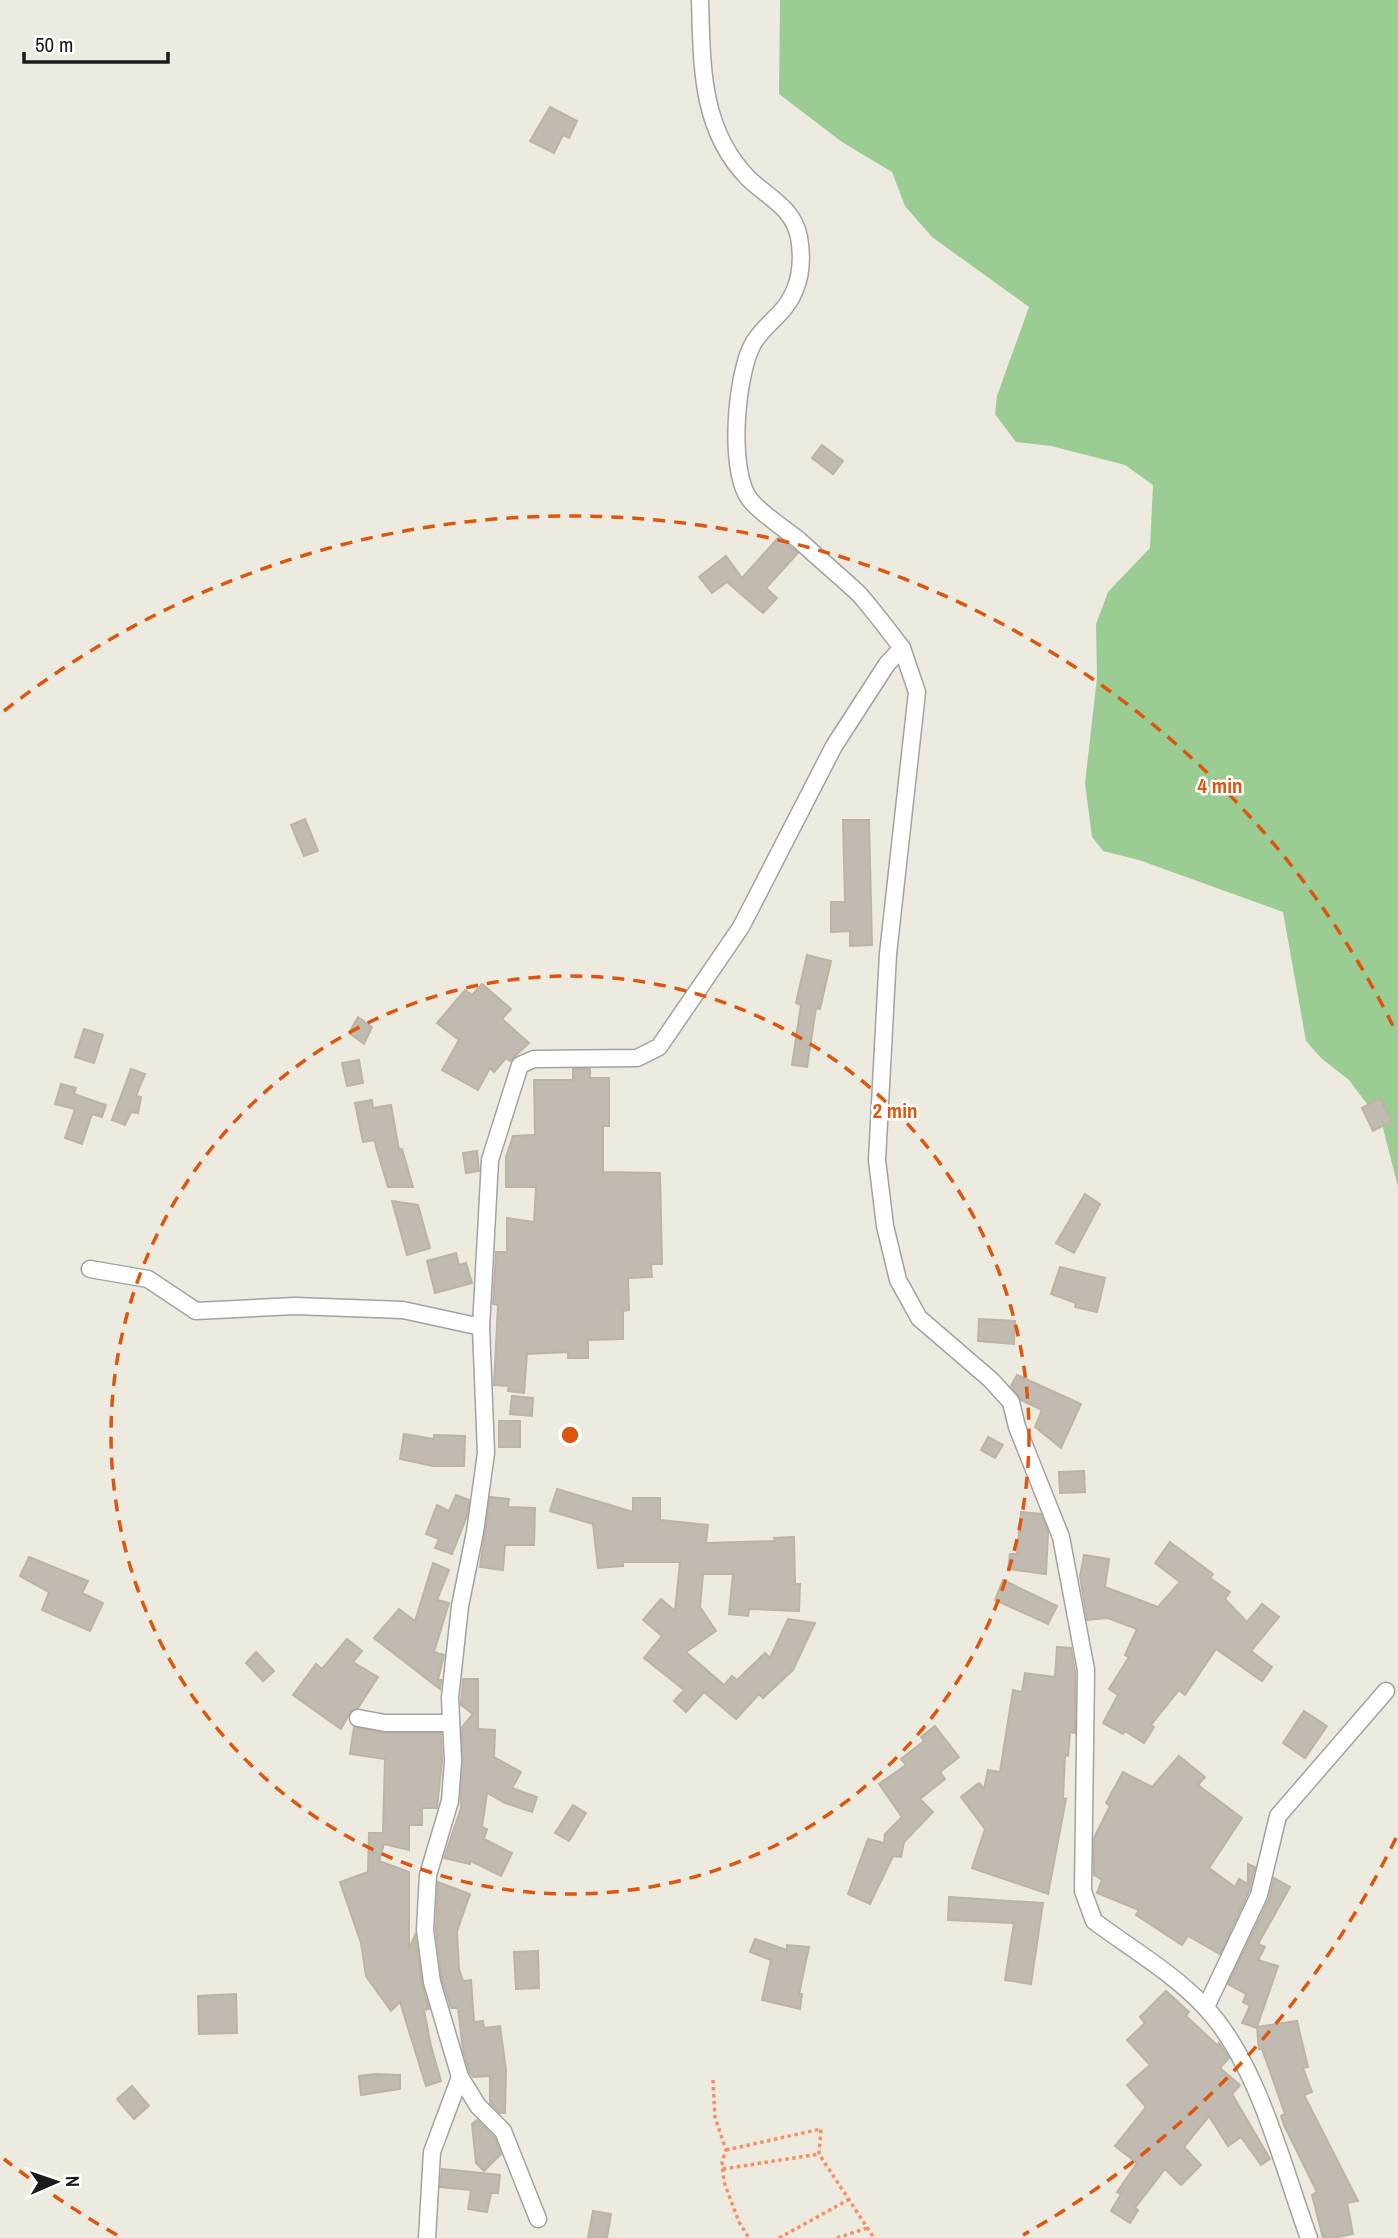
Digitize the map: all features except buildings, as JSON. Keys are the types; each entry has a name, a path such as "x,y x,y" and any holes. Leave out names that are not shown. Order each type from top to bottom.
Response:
{"street":[{"path":"700,0 703,85 716,133 748,178 783,205 798,233 801,259 798,286 780,314 765,326 752,345 746,365 736,440 740,473 749,500 859,595 902,648 918,692 888,954 877,1160 885,1226 898,1280 919,1318 991,1380 1011,1402 1017,1427 1061,1537 1086,1670 1087,1728 1082,1866 1085,1904 1094,1921 1206,2007 1242,2059 1310,2238"},
{"path":"538,2219 503,2131 478,2106 460,2077 432,1982 425,1930 428,1875 450,1801 453,1760 450,1698 460,1606 475,1532 486,1453 481,1327 490,1160 520,1065 534,1059 637,1058 659,1047 741,927 834,746 887,664 902,648"},
{"path":"90,1269 148,1279 195,1311 295,1306 403,1310 481,1327"},
{"path":"1206,2007 1259,1895 1278,1816 1386,1691"},
{"path":"358,1718 385,1723 452,1723"},
{"path":"427,2238 432,2152 460,2077"}],"path":[{"path":"713,2081 715,2117 726,2150 724,2182 739,2222 750,2238"},
{"path":"726,2150 821,2129 819,2154 874,2238"},
{"path":"723,2169 819,2154"},
{"path":"779,2238 848,2200"},
{"path":"837,2238 867,2228"}],"green space":[{"path":"780,0 1398,0 1398,1187 1382,1124 1349,1080 1321,1058 1306,1041 1283,912 1139,860 1103,851 1092,837 1085,783 1097,678 1096,624 1108,592 1150,548 1153,485 1125,465 1051,446 1016,442 995,414 997,396 1029,307 932,237 905,206 892,172 842,142 779,94"}]}
